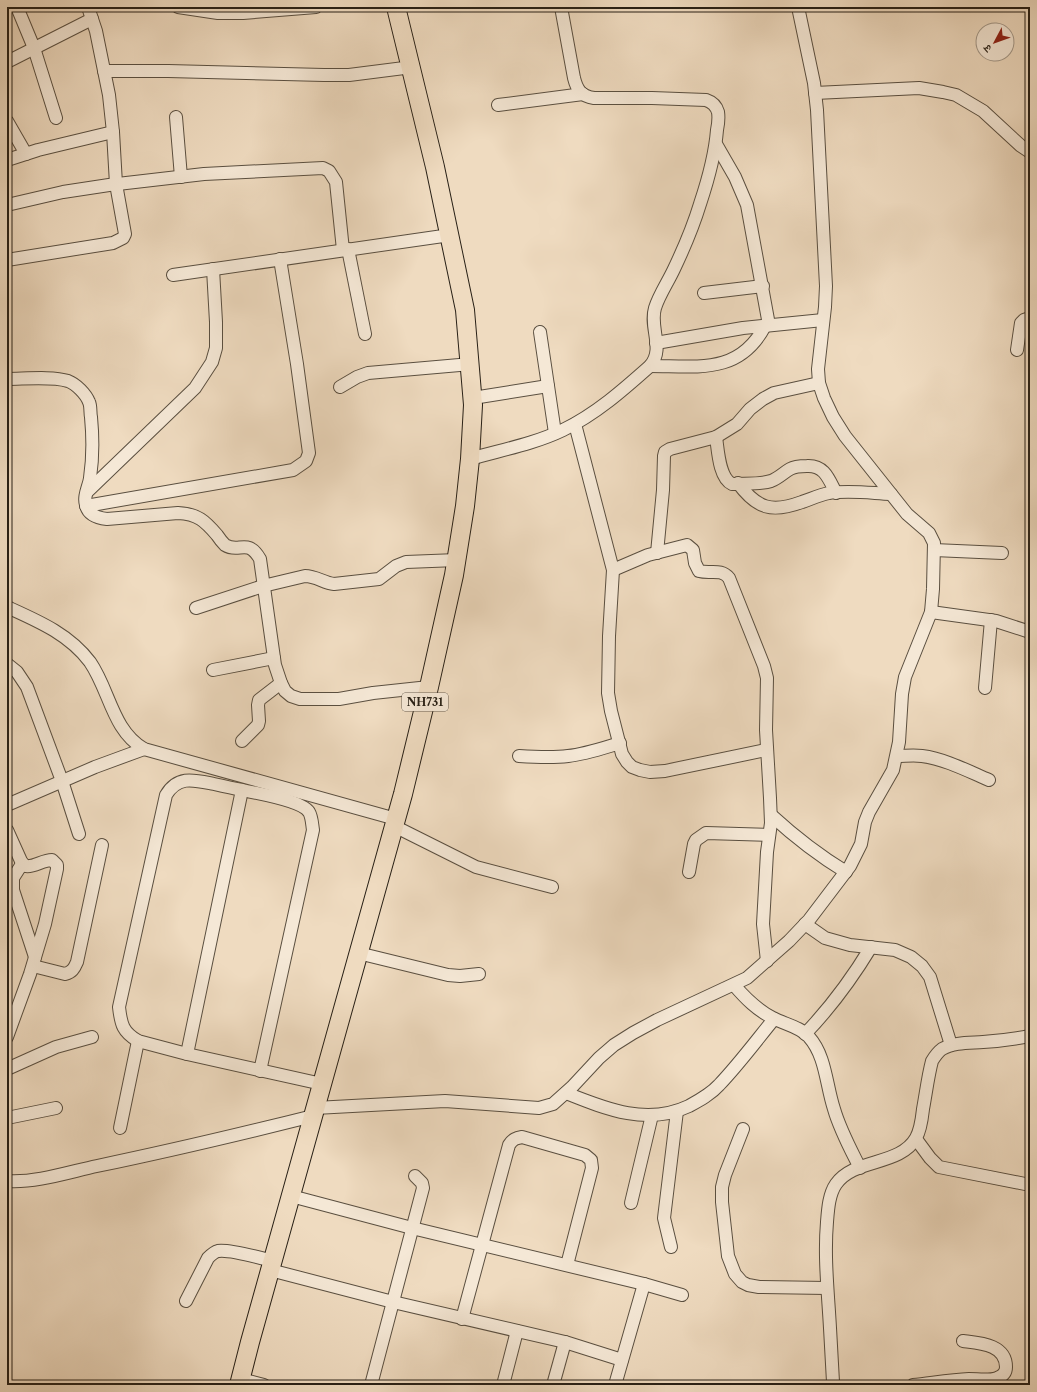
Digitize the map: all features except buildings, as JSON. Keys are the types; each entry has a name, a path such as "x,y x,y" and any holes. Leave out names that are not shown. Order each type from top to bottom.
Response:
{"highway":[{"name":"NH731","path":"240,1382 290,1196 395,823 429,687 457,560 470,459 473,398 465,310 450,235 412,67 396,7"}],"street":[{"path":"17,7 34,48 56,118"},
{"path":"7,260 113,243 123,238 125,234 116,184 113,132 104,71 96,31 88,7"},
{"path":"178,7 218,13 243,13 316,7"},
{"path":"470,459 529,442 575,424 608,402 655,360 657,352 653,317 656,306 694,224 710,173 716,144 719,114 712,102 706,100 652,98 594,98 583,94 576,87 561,7"},
{"path":"7,1181 29,1180 208,1142 314,1112 445,1101 539,1108 553,1104 566,1093 599,1058 633,1033 681,1008 747,978 805,924 846,872 854,860 861,844 865,822 869,812 893,770 897,756 900,742 902,694 905,677 931,612 934,543 929,533 907,514 845,436 833,417 819,383 818,360 825,307 826,266 815,93 798,7"},
{"path":"7,62 92,19"},
{"path":"104,71 324,75 363,73 412,67"},
{"path":"815,93 919,88 956,95 982,111 1021,146 1030,152"},
{"path":"498,105 583,94"},
{"path":"176,117 181,177"},
{"path":"7,121 26,154"},
{"path":"7,160 113,132"},
{"path":"650,366 705,366 732,360 752,345 767,325 763,286 747,205 735,177 716,144"},
{"path":"7,206 63,192 116,184 204,174 323,168 329,171 336,182 346,250 365,334"},
{"path":"174,275 450,235"},
{"path":"86,506 294,470 306,461 309,453 297,364 280,259"},
{"path":"87,492 194,388 212,362 216,348 213,269"},
{"path":"704,293 763,286"},
{"path":"1017,350 1021,323 1030,318"},
{"path":"656,343 743,328 823,320"},
{"path":"540,332 555,433"},
{"path":"340,387 357,377 368,373 471,364"},
{"path":"7,379 59,379 69,381 84,394 89,402 93,438 92,464 85,500 88,511 92,515 107,519 188,513 206,522 226,545 253,549 260,560 274,658 281,683 285,691 291,696 300,699 339,699 373,693 429,687"},
{"path":"657,552 665,452 670,449 716,437 737,424 750,409 763,399 774,394 819,383"},
{"path":"473,398 548,386"},
{"path":"575,424 614,570 609,636 608,693 622,754 632,767 650,772 665,771 766,750"},
{"path":"716,437 724,476 728,482 738,484 766,482 778,478 789,470 798,466 818,466 823,470 836,493"},
{"path":"738,484 757,504 780,509 819,496 836,493 891,494"},
{"path":"614,570 657,552 687,545 693,550 695,563 699,571 722,572 726,573 729,578 766,678 766,750 770,798 764,924 767,961"},
{"path":"934,550 1002,553"},
{"path":"196,608 264,586 305,576 318,578 329,584 372,580 379,579 396,566 406,562 457,560"},
{"path":"7,607 61,633 73,643 90,663 98,677 116,719 124,732 135,744 144,750 395,823 476,867 552,887"},
{"path":"931,612 991,620 1030,632"},
{"path":"985,688 991,620"},
{"path":"213,670 274,658"},
{"path":"7,664 17,672 27,687 62,781 79,834"},
{"path":"242,741 258,725 259,700 281,683"},
{"path":"519,756 568,756 585,753 620,743"},
{"path":"7,805 62,781 144,750"},
{"path":"897,756 921,756 931,758 945,762 989,780"},
{"path":"260,1070 313,830 312,820 309,811 303,805 292,801 194,780 177,783 166,795 119,1007 120,1020 123,1029 131,1037 138,1041 187,1054 322,1084"},
{"path":"187,1054 242,790"},
{"path":"770,815 813,852 846,872"},
{"path":"7,830 22,864 28,867 52,860 57,865 51,896 34,962 7,1037"},
{"path":"689,872 694,844 696,840 706,833 769,836"},
{"path":"34,962 65,974 74,968 77,962 102,845"},
{"path":"22,864 10,879 34,962"},
{"path":"805,924 825,938 850,945 895,950 911,957 922,966 930,977 951,1045"},
{"path":"805,1034 825,1014 838,998 871,947"},
{"path":"358,953 448,975 460,976 479,974"},
{"path":"734,985 754,1007 774,1019 805,1034 816,1048 823,1062 833,1107 840,1128 860,1168"},
{"path":"566,1093 613,1111 634,1115 652,1115 677,1111 708,1096 719,1086 774,1019"},
{"path":"834,1385 825,1245 828,1206 831,1194 836,1184 842,1177 852,1170 901,1152 910,1146 916,1139 920,1127 932,1061 942,1049 951,1045 1030,1036"},
{"path":"7,1069 56,1047 92,1037"},
{"path":"120,1128 138,1041"},
{"path":"7,1118 56,1108"},
{"path":"670,1247 664,1218 677,1111"},
{"path":"631,1203 652,1115"},
{"path":"742,1128 722,1187 722,1208 728,1256 735,1274 742,1282 759,1287 827,1288"},
{"path":"462,1318 509,1145 513,1139 522,1137 585,1155 591,1160 592,1168 567,1265"},
{"path":"916,1139 930,1158 939,1167 1030,1186"},
{"path":"371,1385 422,1188 422,1183 415,1176"},
{"path":"290,1196 412,1228 644,1284 682,1295"},
{"path":"186,1301 208,1258 218,1251 228,1252 393,1302 564,1342 622,1360"},
{"path":"615,1385 644,1284"},
{"path":"503,1385 516,1331"},
{"path":"914,1385 971,1379 992,1379 1003,1375 1006,1371 1006,1364 1000,1352 994,1347 963,1341"},
{"path":"553,1385 564,1342"},
{"path":"240,1382 264,1385"}]}
